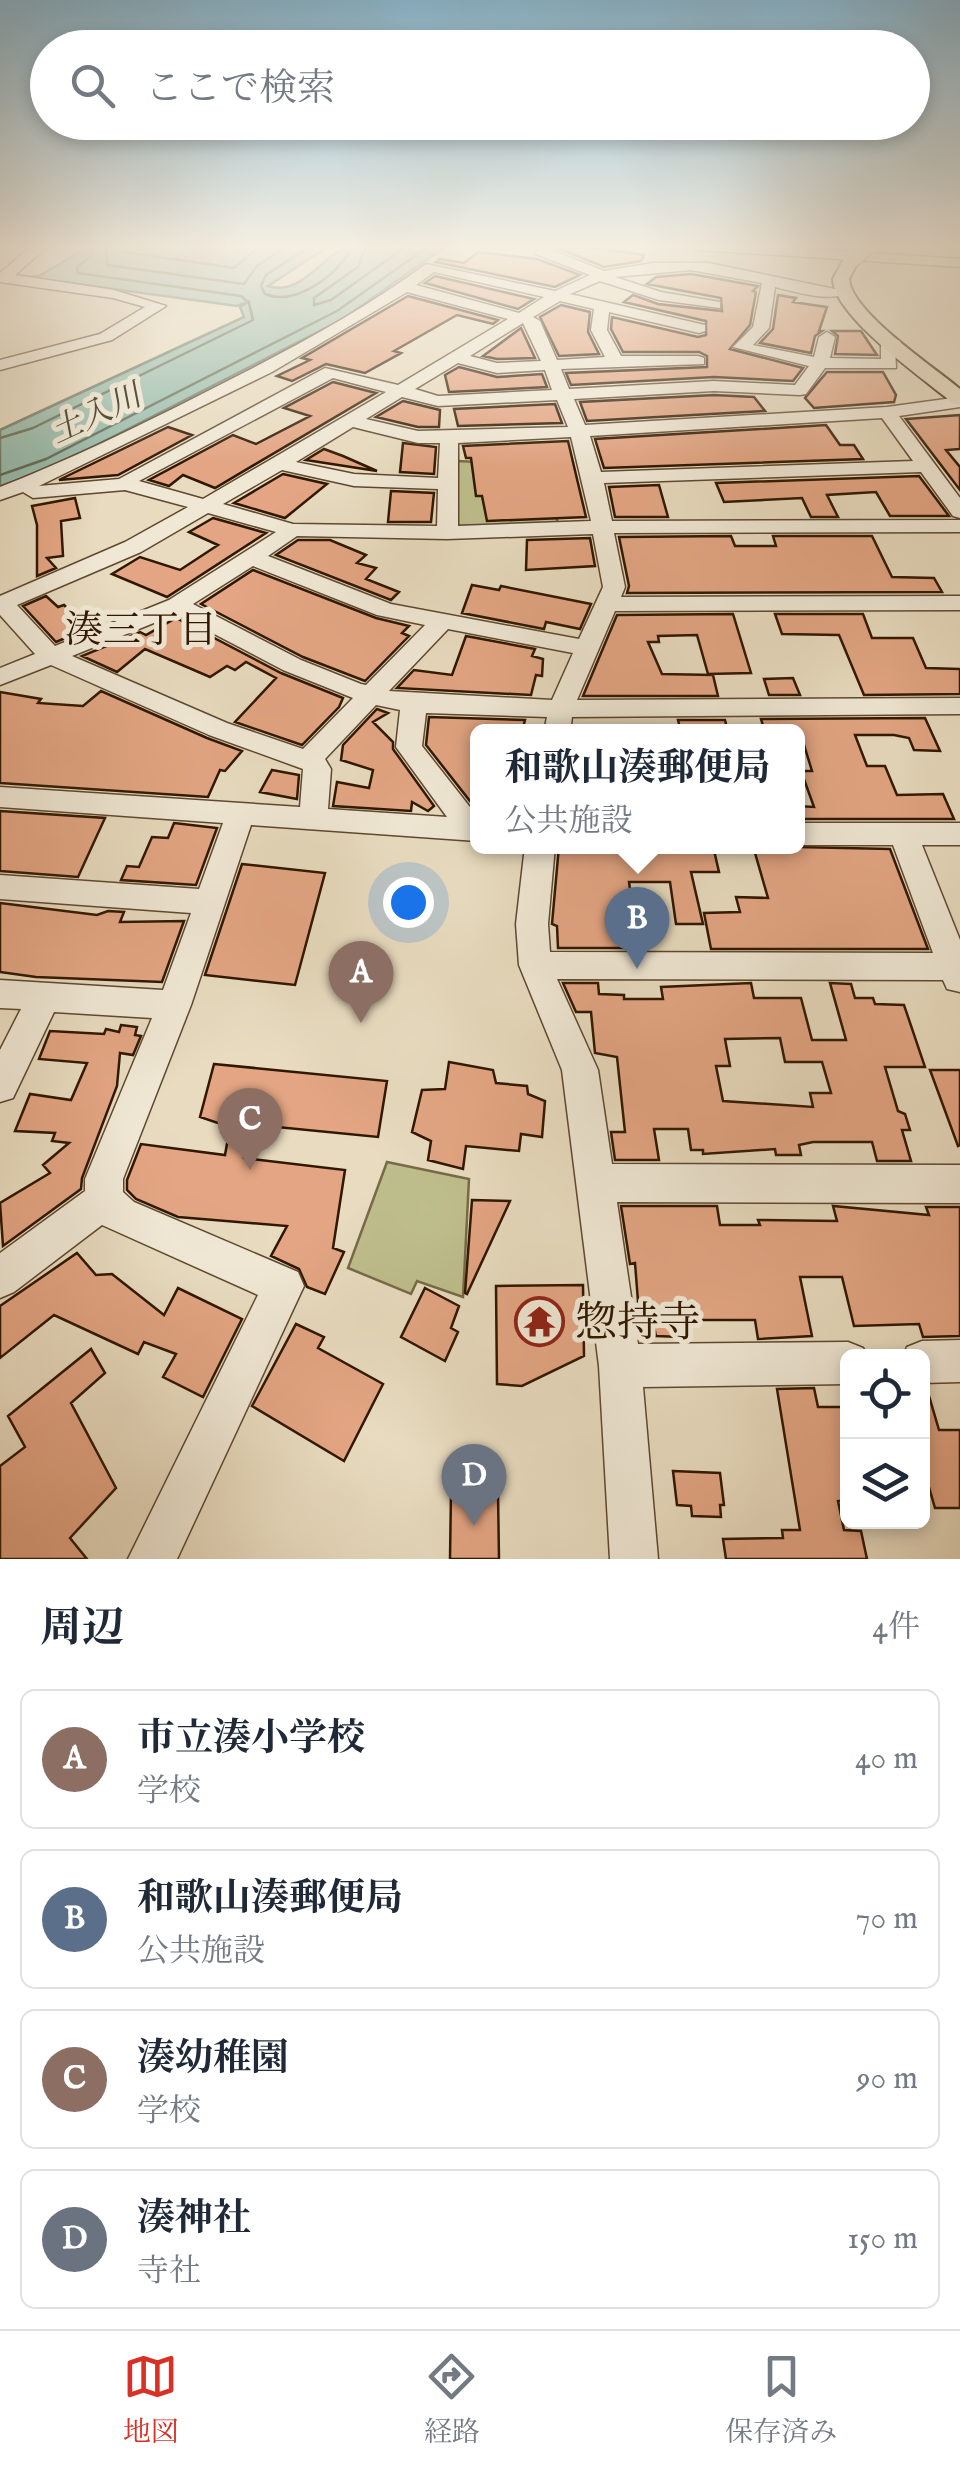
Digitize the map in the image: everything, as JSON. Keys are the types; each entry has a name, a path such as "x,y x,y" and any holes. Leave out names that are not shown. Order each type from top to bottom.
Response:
{"main road":[{"path":"864,319 892,353 960,400"}],"street":[{"path":"0,365 106,337 137,319"},
{"path":"1,494 61,472 356,319"},
{"path":"443,620 370,699 310,758 302,760 218,729 51,656 1,604 102,563 209,506 518,319"},
{"path":"527,319 532,322 579,432 593,478 614,587 559,720"},
{"path":"600,319 599,330 616,362"},
{"path":"658,319 699,328"},
{"path":"705,319 695,340 698,361 742,422"},
{"path":"761,319 761,328 741,347 820,363 892,353 896,387 916,408"},
{"path":"126,484 331,372 399,392 452,402 714,386 800,390 820,363 826,337"},
{"path":"456,357 496,368 698,361"},
{"path":"794,390 817,417"},
{"path":"352,421 391,432 448,439 887,412 960,400"},
{"path":"887,412 960,512"},
{"path":"447,534 448,439"},
{"path":"279,464 354,480 450,484"},
{"path":"593,478 925,466"},
{"path":"1,494 126,484 292,530 447,534 604,527 960,526"},
{"path":"0,677 177,606 292,530"},
{"path":"253,558 386,610 588,648"},
{"path":"609,604 955,609"},
{"path":"177,606 370,699 559,720 960,706"},
{"path":"414,704 409,747 470,824"},
{"path":"310,758 317,769 313,822"},
{"path":"0,797 313,822 470,829"},
{"path":"152,1559 284,1286 120,1216 104,1200 104,1179 174,1006 240,816"},
{"path":"805,834 960,834"},
{"path":"536,965 957,973 903,834"},
{"path":"539,854 532,924 536,965 580,1070 620,1366 634,1559"},
{"path":"0,887 210,902"},
{"path":"0,994 174,1006"},
{"path":"0,1086 44,997"},
{"path":"596,1183 960,1184"},
{"path":"0,1278 104,1200"},
{"path":"930,1362 960,1361"},
{"path":"620,1366 840,1363"}],"green space":[{"path":"457,461 545,465 558,524 456,526"},
{"path":"387,1162 469,1179 463,1297 417,1281 411,1294 348,1268"}],"water":[{"name":"土入川","path":"240,319 343,319 50,469 0,486 0,430"}],"building":[{"path":"369,319 450,319 394,351 401,353 365,373 326,364 292,381 277,376 310,360 302,358"},
{"path":"472,319 498,320 493,324"},
{"path":"541,319 589,319 588,332 599,354 559,356"},
{"path":"612,319 698,337 706,335 706,321 696,319 751,319 730,349 803,368 793,381 714,377 571,385 566,373 707,367 707,356 699,352 623,352 611,329"},
{"path":"775,319 823,319 822,331 815,336 811,353 760,343 773,329"},
{"path":"521,328 535,358 483,356"},
{"path":"832,331 861,331 877,355 835,354 838,336"},
{"path":"459,367 497,377 542,374 547,387 449,392 445,375"},
{"path":"827,372 883,372 896,395 894,402 814,408 805,398"},
{"path":"333,382 376,393 215,488 183,475 169,486 149,480 233,435 256,444 310,416 284,408"},
{"path":"714,395 754,397 765,411 587,421 580,402"},
{"path":"403,401 440,410 439,427 418,427 376,417"},
{"path":"555,404 562,423 458,426 454,409"},
{"path":"960,415 960,449 946,450 960,467 960,490 906,419"},
{"path":"826,425 840,445 854,445 863,459 604,468 595,439"},
{"path":"168,427 192,435 118,475 59,480"},
{"path":"568,441 586,517 487,521 482,496 476,496 471,458 466,458 463,446"},
{"path":"403,443 436,447 434,474 400,472"},
{"path":"324,449 343,456 377,471 306,460"},
{"path":"283,474 327,484 285,518 234,503"},
{"path":"919,476 949,516 890,516 876,492 827,495 838,517 811,517 802,498 724,502 716,483"},
{"path":"659,485 668,517 615,517 609,487"},
{"path":"391,491 434,493 431,522 388,522"},
{"path":"75,498 80,518 61,521 63,556 47,558 56,568 37,576 37,525 32,506"},
{"path":"213,518 266,533 167,597 112,574 140,557 180,570 218,545 189,532"},
{"path":"731,536 735,546 776,546 773,536 872,536 892,577 934,578 942,592 627,593 619,537"},
{"path":"590,538 595,566 526,570 527,540"},
{"path":"298,540 330,540 366,555 357,563 376,568 366,579 399,592 391,600 276,555"},
{"path":"253,570 376,618 409,626 402,633 409,636 365,681 303,657 201,604"},
{"path":"472,585 499,590 501,586 591,604 580,629 546,622 544,629 462,613"},
{"path":"46,596 58,607 64,605 86,626 102,623 56,642 23,606"},
{"path":"733,614 751,673 708,674 697,635 658,636 659,642 648,642 662,674 713,675 718,696 583,696 617,615"},
{"path":"775,614 863,614 872,638 913,638 926,668 960,669 960,694 864,695 839,635 782,634"},
{"path":"176,618 281,673 343,698 339,707 302,745 235,722 276,678 246,662 235,670 227,666 210,677 145,649 117,672 82,656 140,632 146,635"},
{"path":"466,636 535,649 532,656 543,659 542,676 536,675 531,695 397,688 414,670 452,675"},
{"path":"793,678 800,695 769,695 764,679"},
{"path":"101,691 242,751 225,771 220,770 208,797 0,783 0,692 41,699 38,703 83,706"},
{"path":"377,709 388,713 373,722 393,742 393,749 434,806 428,811 412,802 411,811 333,806 337,782 369,788 373,770 341,760 343,745"},
{"path":"429,717 525,720 524,724 470,724 470,801 426,745"},
{"path":"925,718 940,751 914,750 909,738 894,735 855,735 867,766 885,766 897,795 943,794 954,819 805,819 805,806 814,807 805,782 805,771 812,771 805,748 805,724 763,724 761,719"},
{"path":"678,720 725,720 726,724 679,724"},
{"path":"272,770 299,775 297,799 260,792"},
{"path":"0,811 105,818 78,877 0,871"},
{"path":"174,823 217,828 196,885 121,880 127,866 139,867 152,837 168,838"},
{"path":"805,847 890,849 928,949 711,949 704,913 740,912 736,897 768,898 755,854 805,854"},
{"path":"558,854 715,854 719,872 691,872 703,924 676,924 670,882 629,882 634,917 624,917 628,948 558,948 557,926 552,924"},
{"path":"242,864 325,873 295,985 205,975"},
{"path":"0,903 97,915 124,912 120,922 184,921 162,982 36,977 0,972"},
{"path":"563,983 598,983 599,994 624,995 624,999 663,999 661,987 751,983 754,998 801,998 812,1040 846,1040 830,983 851,984 855,998 873,998 875,1004 904,1005 925,1067 885,1067 898,1111 905,1114 910,1130 902,1130 911,1161 877,1161 872,1142 813,1142 799,1145 801,1155 776,1155 775,1149 703,1154 703,1150 691,1150 688,1129 654,1129 659,1160 615,1160 611,1132 625,1132 617,1057 595,1053 591,1012 576,1012","holes":["780,1038 785,1062 822,1062 831,1093 810,1093 813,1107 723,1101 716,1066 730,1066 725,1039"]},
{"path":"121,1025 137,1027 135,1035 141,1036 133,1055 120,1053 117,1086 81,1189 3,1246 0,1203 50,1173 43,1165 69,1143 52,1141 55,1133 15,1131 30,1094 71,1100 87,1063 39,1059 50,1031 104,1034 106,1029 119,1032"},
{"path":"449,1062 493,1070 496,1083 527,1086 528,1094 545,1101 542,1137 521,1134 519,1151 466,1146 463,1169 428,1160 431,1141 412,1132 422,1090 445,1089"},
{"path":"214,1064 387,1081 378,1137 246,1124 244,1158 345,1170 333,1248 344,1252 325,1294 307,1287 299,1269 271,1256 287,1226 178,1217 136,1199 127,1190 141,1144 225,1155 230,1127 200,1117"},
{"path":"930,1070 960,1070 958,1146"},
{"path":"472,1200 510,1201 467,1294 465,1293"},
{"path":"621,1206 717,1206 720,1225 760,1225 758,1220 837,1221 833,1206 929,1215 926,1207 960,1207 960,1336 923,1337 919,1324 854,1326 842,1277 800,1277 812,1336 758,1339 755,1320 679,1320 681,1337 656,1336 654,1327 640,1327 635,1263 630,1264"},
{"path":"77,1253 96,1275 112,1274 164,1315 178,1288 242,1319 203,1397 163,1377 176,1354 144,1342 138,1354 54,1315 0,1358 0,1306"},
{"name":"惣持寺","path":"583,1285 584,1356 522,1386 497,1384 496,1286"},
{"path":"425,1288 459,1306 451,1328 458,1332 445,1361 401,1337"},
{"path":"296,1324 324,1337 318,1348 383,1384 344,1461 252,1406"},
{"path":"91,1349 105,1373 71,1403 116,1488 70,1538 87,1559 0,1559 0,1466 25,1447 8,1416"},
{"path":"814,1388 818,1407 840,1407 840,1529 861,1531 867,1559 726,1559 723,1539 783,1538 782,1530 800,1530 777,1389"},
{"path":"930,1399 939,1430 960,1430 960,1508 935,1508 930,1491"},
{"path":"673,1471 720,1473 724,1505 720,1505 721,1517 692,1516 691,1506 677,1505"},
{"path":"451,1492 498,1492 499,1559 450,1559"}],"place":[{"name":"和歌山湊郵便局","path":"637,969"},
{"name":"市立湊小学校","path":"361,1023"},
{"name":"湊幼稚園","path":"250,1170"},
{"name":"惣持寺","path":"540,1321"},
{"name":"湊神社","path":"474,1526"}],"district":[{"name":"湊三丁目","path":"141,629"}]}
